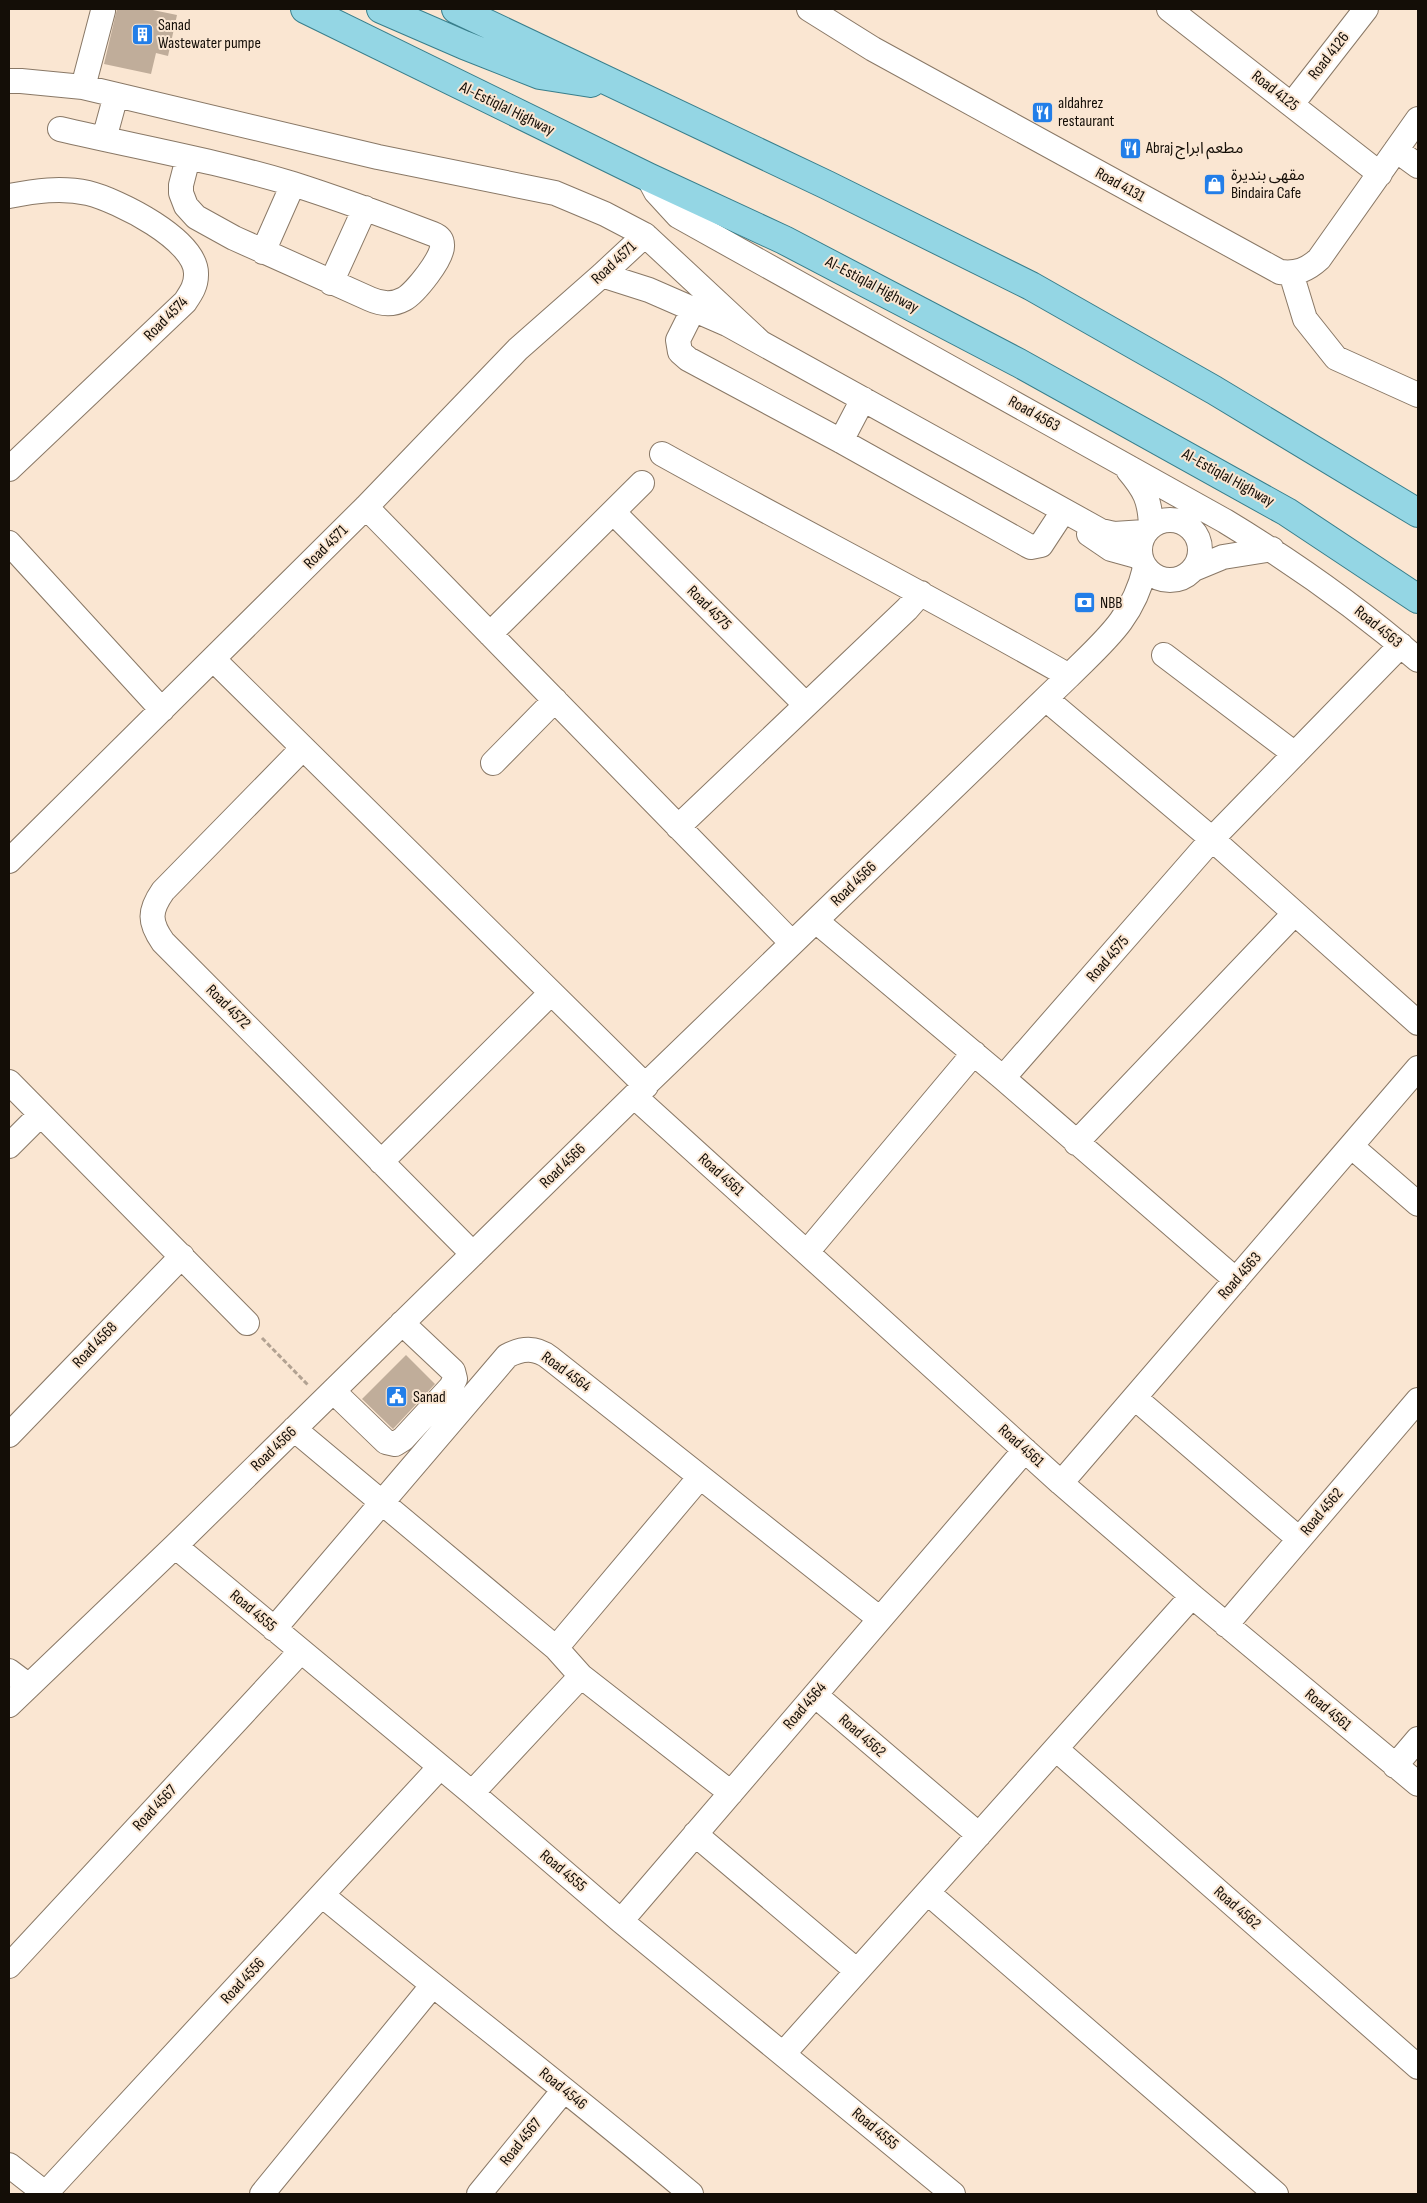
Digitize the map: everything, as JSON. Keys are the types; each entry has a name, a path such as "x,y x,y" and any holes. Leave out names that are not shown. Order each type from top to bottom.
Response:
{"main road":[{"name":"Al-Estiqlal Highway","path":"305,9 648,177 784,240 1148,434 1286,512 1418,599"},
{"path":"381,9 464,45 540,74 619,88"},
{"path":"456,9 494,25 619,88 827,185 1031,286 1214,390 1418,513"}],"street":[{"name":"Road 4131","path":"809,9 873,49 1245,254 1271,268 1291,273"},
{"name":"Road 4125","path":"1172,9 1380,174"},
{"name":"Road 4126","path":"1292,104 1366,9"},
{"path":"83,87 103,11"},
{"path":"9,81 21,80 83,87 378,157 555,193 605,214 645,235 760,342"},
{"path":"104,139 116,95"},
{"path":"1418,119 1318,259 1311,266 1291,273 1305,319 1336,358 1418,395"},
{"path":"60,129 188,158 293,184 365,208 437,236 442,244 440,255 411,294 396,302 378,302 263,252 213,228 190,212 183,200 181,185 188,158"},
{"path":"1396,150 1418,166"},
{"name":"Road 4563","path":"648,177 656,192 678,216 1122,463 1272,549 1342,598 1418,660"},
{"path":"263,252 293,184"},
{"name":"Road 4574","path":"9,196 48,189 88,193 124,207 153,223 182,246 192,258 197,273 194,289 185,302 9,469"},
{"path":"331,283 365,208"},
{"name":"Road 4571","path":"9,861 366,507 518,349 645,235"},
{"path":"602,275 649,290 694,308 760,342 1054,507 1101,531 1114,534 1148,529 1167,520 1176,520 1191,528 1197,535 1200,553 1184,574 1158,578 1142,563 1100,543 1054,507"},
{"path":"694,308 678,340 680,352 683,356 841,441 1031,547 1041,545 1044,541 1054,507"},
{"path":"841,441 863,399"},
{"path":"662,454 799,530 920,593 1069,676"},
{"path":"1122,463 1138,481 1148,498 1150,507 1148,529 1139,548 1142,563"},
{"path":"490,634 642,482"},
{"path":"366,507 792,943"},
{"name":"Road 4575","path":"612,512 806,705"},
{"path":"9,543 162,710"},
{"name":"Road 4566","path":"9,1705 175,1546 1118,627 1184,574 1224,557 1272,549"},
{"name":"Road 4566","path":"1118,627 1136,600 1142,563"},
{"path":"678,827 907,609 920,593"},
{"name":"Road 4575","path":"1003,1078 1212,840 1401,645"},
{"path":"1164,655 1295,754"},
{"path":"213,659 551,992 640,1091"},
{"path":"1046,699 1212,840 1294,914 1415,1014"},
{"path":"493,763 555,700"},
{"name":"Road 4572","path":"303,748 163,891 154,903 152,917 155,931 473,1254"},
{"path":"1076,1143 1294,914"},
{"path":"816,921 1003,1078 1236,1280"},
{"path":"381,1162 551,992"},
{"path":"807,1252 974,1054"},
{"name":"Road 4563","path":"1061,1483 1418,1068"},
{"path":"9,1082 247,1323"},
{"name":"Road 4561","path":"640,1091 807,1252 1061,1483 1226,1625 1418,1784"},
{"path":"9,1146 40,1115"},
{"path":"1351,1146 1418,1204"},
{"name":"Road 4568","path":"9,1435 182,1256"},
{"path":"328,1396 386,1442 395,1444 403,1439 451,1386 455,1379 453,1371 402,1323"},
{"name":"Road 4564","path":"274,1629 507,1356 521,1350 536,1350 544,1353 880,1619"},
{"path":"1135,1398 1299,1540"},
{"name":"Road 4562","path":"1226,1625 1418,1400"},
{"path":"294,1429 556,1648 581,1676 731,1793"},
{"name":"Road 4564","path":"621,1921 1025,1450"},
{"path":"556,1648 700,1477"},
{"name":"Road 4555","path":"175,1546 472,1793 621,1921 784,2053 950,2193"},
{"path":"784,2053 1192,1596"},
{"name":"Road 4567","path":"9,1966 301,1651"},
{"path":"9,1671 29,1686"},
{"path":"472,1793 581,1676"},
{"name":"Road 4562","path":"815,1695 979,1835"},
{"path":"1395,1766 1418,1739"},
{"name":"Road 4562","path":"1056,1749 1418,2067"},
{"name":"Road 4556","path":"46,2194 440,1767"},
{"path":"695,1834 857,1971"},
{"path":"928,1893 1276,2194"},
{"name":"Road 4546","path":"322,1895 691,2194"},
{"path":"262,2194 432,1986"},
{"name":"Road 4567","path":"478,2194 564,2090"},
{"path":"9,2165 46,2194"}],"path":[{"path":"247,1323 328,1396"}],"building":[{"name":"Sanad Wastewater pumpe","path":"117,9 148,9 177,15 168,56 156,53 151,74 104,64"},
{"name":"Sanad","path":"406,1355 435,1384 393,1429 362,1399"}],"place":[{"name":"Sanad Wastewater pumpe","path":"142,34"},
{"name":"aldahrez restaurant","path":"1042,112"},
{"name":"Abraj مطعم ابراج","path":"1130,148"},
{"name":"مقهى بنديرة Bindaira Cafe","path":"1215,184"},
{"name":"NBB","path":"1084,603"},
{"name":"Sanad","path":"397,1397"}]}
